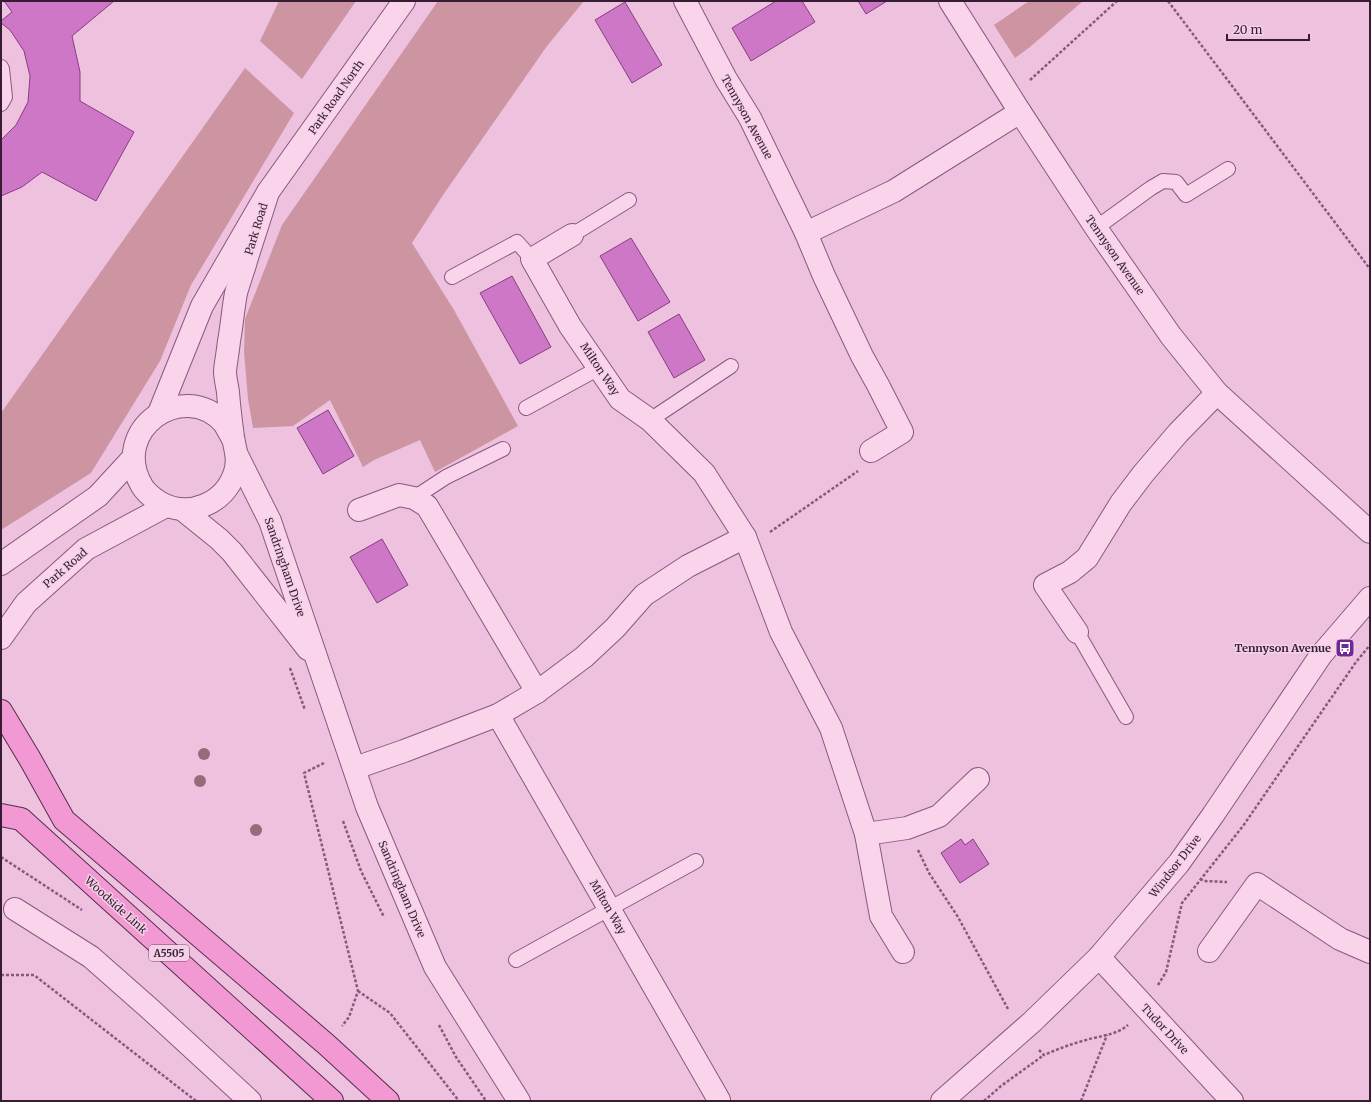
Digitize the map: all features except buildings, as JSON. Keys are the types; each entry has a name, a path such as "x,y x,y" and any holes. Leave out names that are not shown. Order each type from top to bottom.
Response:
{"main road":[{"name":"A5505","path":"1,711 64,820 327,1045 388,1101"},
{"name":"Woodside Link","path":"1,815 21,819 332,1101"}],"street":[{"name":"Park Road North","path":"268,192 404,1"},
{"name":"Tennyson Avenue","path":"685,1 726,79 750,118 806,233 824,276 862,356 902,432 871,451"},
{"name":"Tennyson Avenue","path":"950,1 1096,228 1171,336 1217,393 1370,532"},
{"path":"806,233 894,191 1020,112"},
{"name":"Park Road","path":"159,413 202,306 268,192"},
{"name":"Park Road","path":"235,447 225,372 236,293 268,192"},
{"path":"532,259 572,235"},
{"name":"Milton Way","path":"532,259 570,326 620,399 650,420 704,473 745,536 780,632 831,728 866,834 881,916 903,952"},
{"path":"1077,632 1045,585 1070,572 1087,558 1121,504 1143,474 1178,433 1217,393"},
{"path":"176,407 193,407 210,412 224,424 235,447 235,472 228,487 216,500 200,507 175,508 153,498 142,487 136,473 133,458 136,440 145,425 159,413 176,407"},
{"name":"Sandringham Drive","path":"235,447 270,521 367,807 435,967 519,1101"},
{"path":"1,564 98,496 133,458"},
{"path":"359,510 399,495 414,498 427,506 537,692"},
{"name":"Park Road","path":"1,638 26,603 86,549 175,508"},
{"name":"Sandringham Drive","path":"175,508 219,539 232,552 317,661"},
{"path":"355,768 404,751 498,714 537,692 584,657 615,628 644,595 688,566 745,536"},
{"name":"Windsor Drive","path":"942,1101 1032,1022 1099,957 1179,864 1218,809 1321,655 1370,598"},
{"name":"Milton Way","path":"498,714 719,1100"},
{"path":"866,834 907,828 938,816 978,779"},
{"path":"1209,951 1257,884 1340,939 1370,952"},
{"path":"15,909 91,957 250,1101"},
{"name":"Tudor Drive","path":"1099,957 1232,1101"}],"lane":[{"path":"1,67 5,97 1,104"},
{"path":"1096,228 1163,181 1176,182 1186,195 1228,169"},
{"path":"572,235 629,200"},
{"path":"452,277 517,242 532,259"},
{"path":"650,420 731,366"},
{"path":"526,408 599,368"},
{"path":"414,498 446,477 503,449"},
{"path":"1077,632 1126,717"},
{"path":"516,960 610,910 696,861"}],"path":[{"path":"1029,80 1117,1"},
{"path":"1168,1 1370,269"},
{"path":"745,536 768,534 861,469 871,451"},
{"path":"324,764 304,774 358,991 349,1017 342,1027"},
{"path":"1179,864 1204,881 1233,882"},
{"path":"1,975 34,975 196,1101"},
{"path":"358,991 390,1013 459,1101"},
{"path":"1081,1101 1107,1035"},
{"path":"984,1101 1000,1086 1044,1055"}],"shaded area":[{"path":"279,1 356,1 302,79 260,41"},
{"path":"438,1 584,1 547,46 443,195 412,243 454,310 518,426 435,472 420,440 374,460 363,467 330,400 293,426 253,428 248,399 244,352 245,319 282,225"},
{"path":"1029,1 1083,1 1030,47 1015,58 994,25"},
{"path":"245,68 294,113 191,285 160,361 91,473 1,530 1,413"}],"place":[{"name":"Tennyson Avenue","path":"1345,648"}]}
